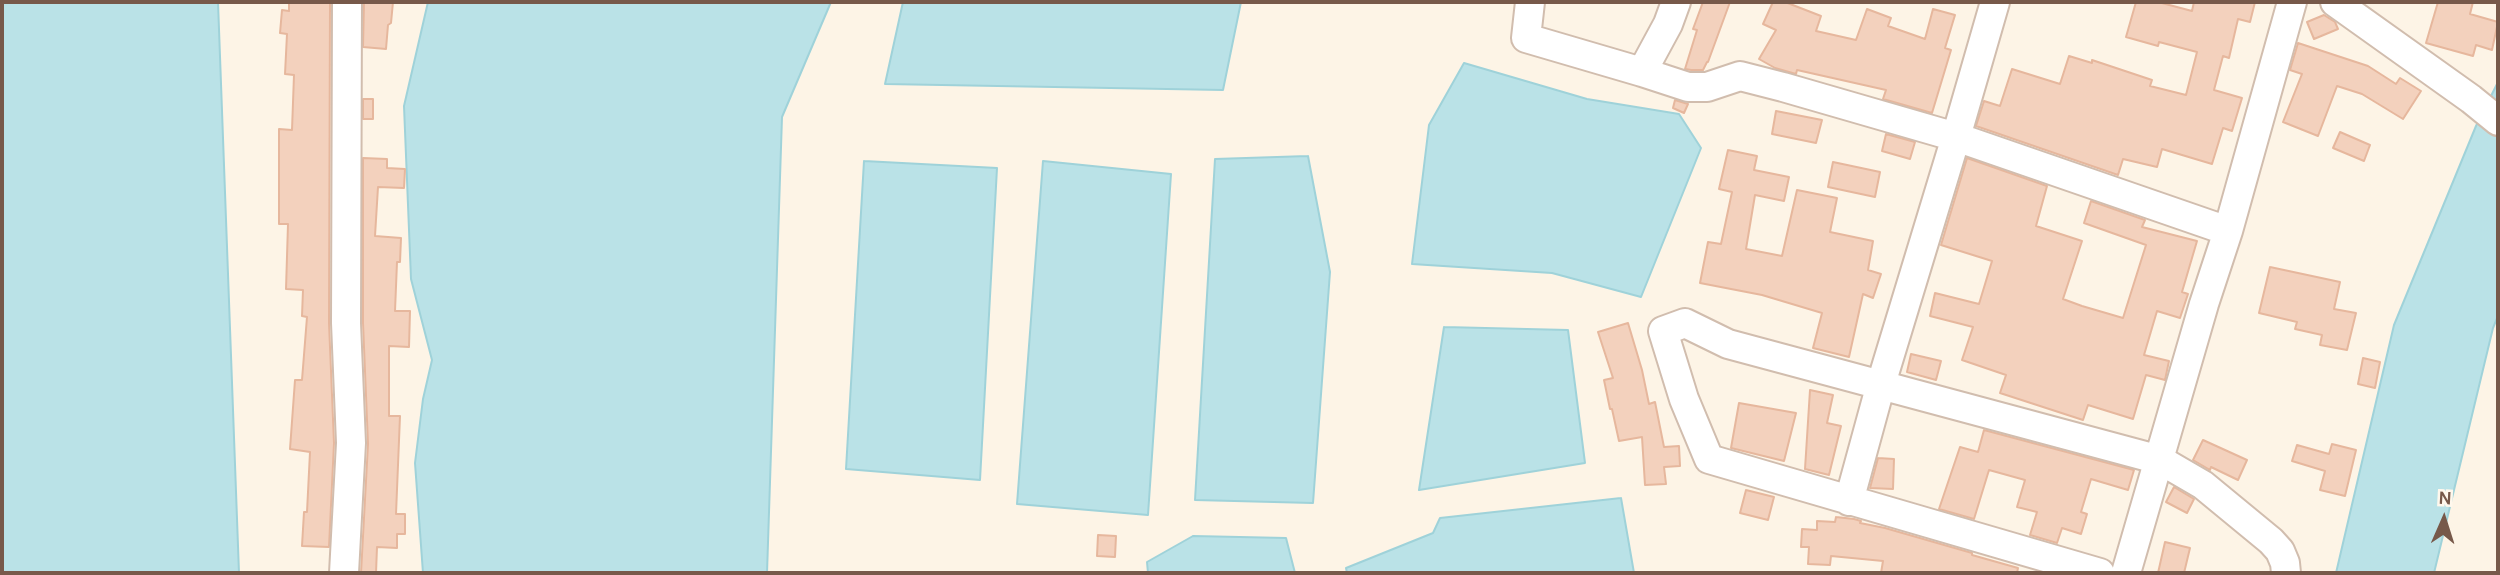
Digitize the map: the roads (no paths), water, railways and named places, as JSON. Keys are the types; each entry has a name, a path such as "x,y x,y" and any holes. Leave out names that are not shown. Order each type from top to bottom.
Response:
{"street":[{"path":"344,573 351,443 346,323 347,2"},
{"path":"1530,2 1526,38 1688,87 1707,87 1740,76 1956,137 2228,230"},
{"path":"1642,72 1676,2"},
{"path":"1849,501 1881,384 1995,2"},
{"path":"2126,573 2228,230 2292,2"},
{"path":"2335,2 2498,121"},
{"path":"2100,573 1849,501 1751,469 1709,459 1684,398 1663,331 1685,323 1728,344 2160,460 2203,485 2271,541 2286,563 2286,573"}],"water":[{"path":"2,2 218,2 239,573 2,573"},
{"path":"428,2 831,2 782,117 767,573 423,573 415,463 423,399 432,360 411,279 404,106"},
{"path":"903,2 1241,2 1223,90 885,84"},
{"path":"1464,63 1587,99 1679,114 1701,148 1641,297 1552,273 1412,264 1429,125"},
{"path":"2498,82 2498,316 2434,573 2336,573 2394,325 2476,126"},
{"path":"1308,156 1330,272 1313,503 1195,500 1215,159"},
{"path":"864,161 997,168 980,480 846,469"},
{"path":"1043,161 1171,174 1148,515 1017,504"},
{"path":"1444,327 1568,330 1585,463 1419,490"},
{"path":"1621,498 1634,573 1347,573 1346,568 1433,533 1440,518"},
{"path":"1193,536 1286,538 1295,573 1148,573 1147,562"}]}
